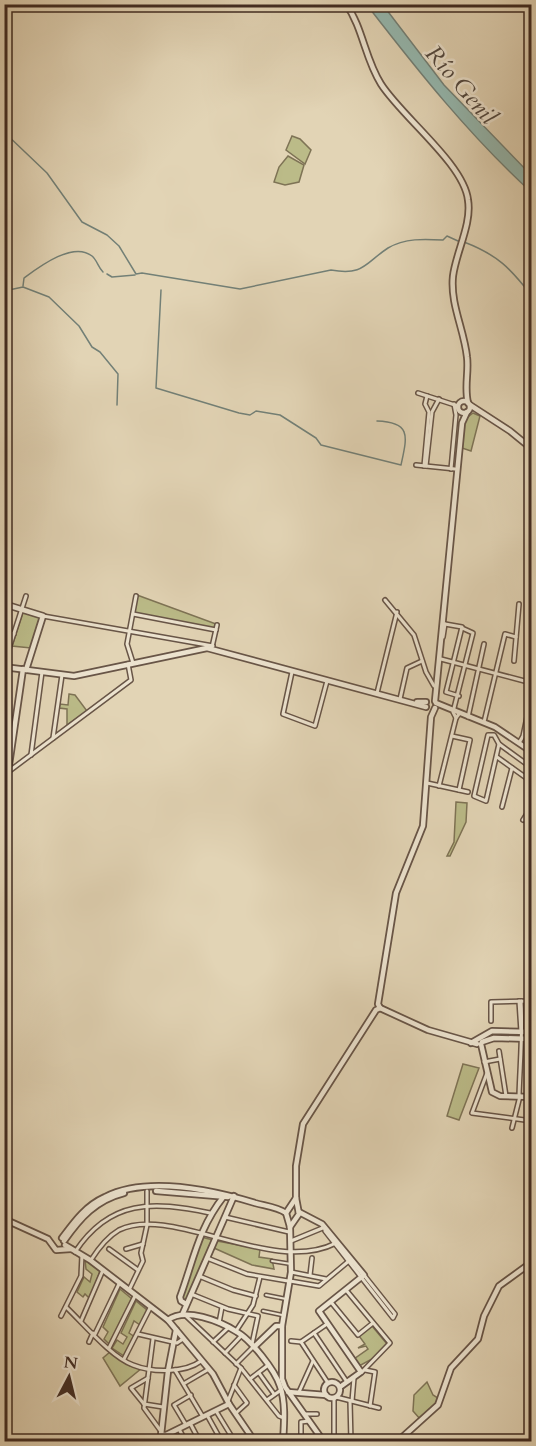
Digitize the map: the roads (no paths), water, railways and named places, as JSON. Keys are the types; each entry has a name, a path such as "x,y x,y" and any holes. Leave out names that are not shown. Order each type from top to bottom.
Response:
{"street":[{"path":"283,1442 286,1388 280,1329 291,1272 289,1242 296,1198 296,1156 303,1124 378,1007 394,900 421,835 427,783 431,705 443,624 462,423 469,404 466,390 467,357 453,293 455,265 469,204 465,186 381,84 368,58 357,22 346,4"},
{"path":"416,465 453,469 457,405 466,390"},
{"path":"418,393 457,405 467,412 479,412"},
{"path":"425,466 429,412 425,404 427,396"},
{"path":"425,466 432,412 439,399"},
{"path":"457,405 469,404 510,431 531,449"},
{"path":"457,405 462,423"},
{"path":"26,596 6,652 4,665 62,675 83,674 195,646"},
{"path":"7,773 131,680 127,644 136,596"},
{"path":"385,600 414,635 434,689"},
{"path":"4,604 43,616 130,630 195,646 209,647 400,699 442,707 458,716 468,717 495,727 531,752"},
{"path":"514,661 519,604"},
{"path":"377,693 396,612"},
{"path":"133,614 216,630"},
{"path":"6,790 25,669 43,616"},
{"path":"443,624 473,633 459,696 453,712"},
{"path":"209,647 217,625"},
{"path":"459,696 446,692 462,628"},
{"path":"4,631 14,634"},
{"path":"442,632 441,660 531,683"},
{"path":"484,722 505,634 516,637"},
{"path":"468,717 484,644"},
{"path":"400,699 408,668 422,661"},
{"path":"292,670 283,714 315,726 327,680"},
{"path":"426,672 436,671"},
{"path":"31,755 42,672"},
{"path":"53,739 62,675"},
{"path":"519,743 523,736 531,693"},
{"path":"439,786 458,716"},
{"path":"495,727 494,735 499,744 531,768"},
{"path":"451,735 470,740 459,790"},
{"path":"494,735 488,735 474,796 486,801 499,744"},
{"path":"4,743 12,744"},
{"path":"497,757 531,782"},
{"path":"502,807 512,768"},
{"path":"427,783 468,792"},
{"path":"523,820 531,807"},
{"path":"491,1021 491,1002 531,1000"},
{"path":"512,1128 520,1096 522,1032 520,1001"},
{"path":"378,1007 428,1030 478,1042 494,1038 531,1039"},
{"path":"478,1042 492,1030 531,1032"},
{"path":"478,1042 492,1092 506,1096 531,1097"},
{"path":"499,1051 506,1096"},
{"path":"484,1062 500,1059"},
{"path":"487,1073 472,1113 531,1121"},
{"path":"64,1243 89,1206 117,1192 164,1187 224,1196 230,1204"},
{"path":"128,1292 143,1262 140,1256 147,1225 147,1191"},
{"path":"54,1241 56,1250 64,1243 80,1220 98,1204 121,1194 147,1191 188,1192 233,1197 306,1215 325,1227 395,1314 393,1318 363,1276"},
{"path":"186,1304 180,1297 199,1234 210,1213 224,1196"},
{"path":"233,1197 186,1304 187,1315 241,1368 279,1416 284,1418"},
{"path":"73,1250 103,1219 126,1209 148,1207 210,1213"},
{"path":"225,1217 290,1229"},
{"path":"4,1219 48,1239 64,1243 90,1260 128,1292 168,1320 209,1369 255,1442"},
{"path":"90,1260 114,1234 133,1226 147,1225 290,1252 336,1243"},
{"path":"289,1242 325,1227"},
{"path":"126,1249 143,1244"},
{"path":"109,1249 138,1270"},
{"path":"61,1316 81,1276 82,1255"},
{"path":"207,1258 260,1277 319,1286 350,1260"},
{"path":"310,1275 312,1258"},
{"path":"272,1261 291,1264"},
{"path":"397,1442 438,1405 452,1368 478,1339 484,1316 499,1286 531,1262"},
{"path":"81,1321 103,1270"},
{"path":"291,1272 326,1279"},
{"path":"199,1276 233,1290 256,1296"},
{"path":"363,1276 319,1311 363,1371 375,1372 370,1406"},
{"path":"236,1331 248,1315 256,1296 260,1277"},
{"path":"89,1342 119,1284"},
{"path":"334,1442 335,1397 340,1387 363,1371 390,1343 346,1290"},
{"path":"191,1294 222,1307 258,1316 253,1346"},
{"path":"266,1295 286,1299"},
{"path":"109,1348 135,1296"},
{"path":"331,1302 358,1335 373,1323"},
{"path":"219,1324 222,1307"},
{"path":"66,1308 109,1348 133,1365 168,1371 195,1365 201,1361"},
{"path":"124,1359 150,1308"},
{"path":"262,1311 283,1315"},
{"path":"168,1320 187,1315 219,1324 242,1335 286,1388 324,1442"},
{"path":"291,1341 301,1342 327,1324"},
{"path":"213,1342 228,1328"},
{"path":"237,1364 253,1346 280,1329"},
{"path":"161,1432 172,1342 176,1330"},
{"path":"314,1333 347,1383"},
{"path":"138,1334 172,1342 183,1339"},
{"path":"225,1353 242,1335"},
{"path":"153,1339 144,1408 161,1432"},
{"path":"301,1342 328,1383"},
{"path":"267,1400 286,1388 313,1360"},
{"path":"250,1379 267,1366"},
{"path":"161,1432 179,1429 229,1403 241,1368"},
{"path":"184,1384 209,1369"},
{"path":"175,1370 222,1442"},
{"path":"259,1372 274,1394"},
{"path":"147,1378 131,1388 141,1404 163,1407"},
{"path":"351,1442 351,1401 354,1378"},
{"path":"326,1395 324,1389 328,1383 335,1382 340,1387"},
{"path":"234,1385 247,1403 236,1413"},
{"path":"286,1388 379,1407"},
{"path":"191,1395 174,1405 200,1442"},
{"path":"216,1411 235,1442"},
{"path":"304,1414 317,1414"},
{"path":"301,1442 301,1422 309,1421"},
{"path":"179,1429 186,1442"},
{"path":"318,1442 319,1435"},
{"path":"403,1436 406,1442"}],"water":[{"path":"367,5 383,5 444,85 531,175 531,192 465,125"}],"waterway":[{"path":"4,132 47,173 82,222 107,235 119,246 136,274 142,273 240,289 331,270 357,270 388,248 408,241 443,240 447,236 458,241"},
{"path":"5,218 11,179"},
{"path":"4,226 5,217"},
{"path":"464,242 495,257 532,296"},
{"path":"23,286 24,278 66,253 84,252 92,256 103,272"},
{"path":"107,274 112,277 135,275"},
{"path":"4,291 23,287 49,297 79,326 92,347 100,352 118,374 117,405"},
{"path":"161,290 156,388 239,413 250,415 256,411 280,415 316,438 321,445 401,465 405,446 402,428 396,424 377,421"}],"water label":[{"name":"Río Genil","path":"461,85"}]}
